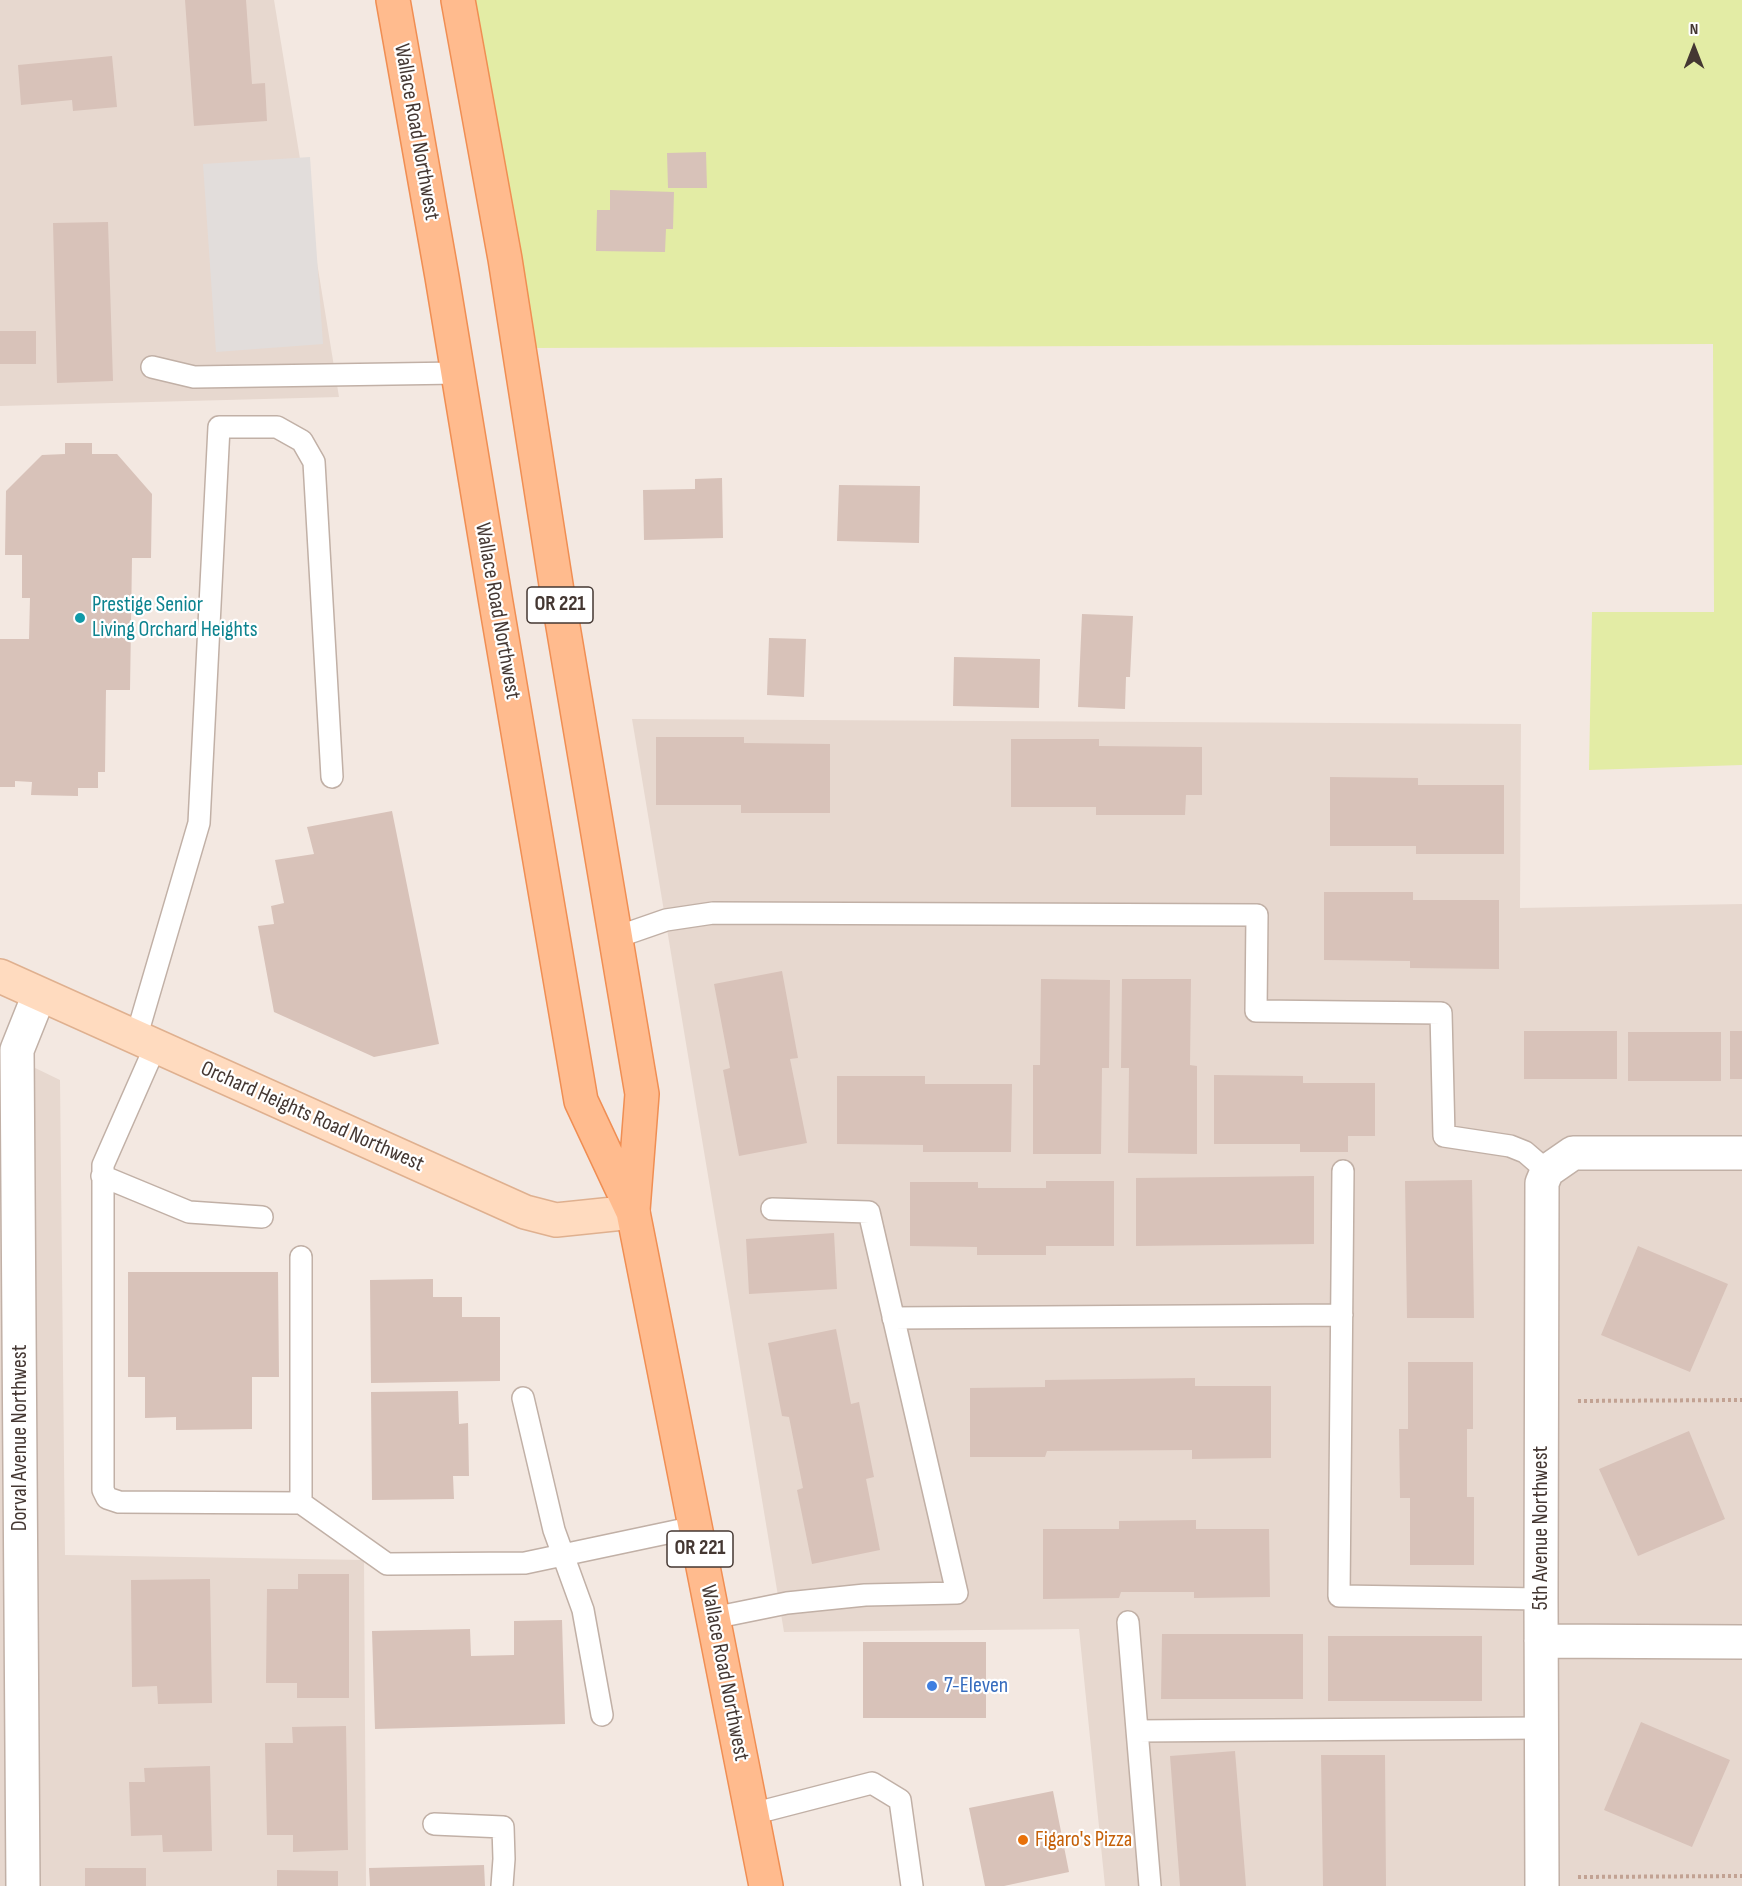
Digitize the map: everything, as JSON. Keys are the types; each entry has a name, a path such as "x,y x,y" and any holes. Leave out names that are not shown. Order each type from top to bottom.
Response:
{"main road":[{"name":"Wallace Road Northwest","path":"393,0 581,1101 633,1212 766,1886"},
{"name":"Wallace Road Northwest","path":"458,0 505,259 557,591 642,1094 633,1212"},
{"name":"Orchard Heights Road Northwest","path":"0,976 525,1212 556,1220 633,1212"}],"street":[{"name":"Dorval Avenue Northwest","path":"23,1886 9,1195 17,1050 39,995"},
{"path":"1547,1172 1573,1153 1742,1152"},
{"name":"5th Avenue Northwest","path":"1542,1882 1542,1183 1547,1172"},
{"path":"1541,1641 1742,1642"}],"lane":[{"path":"152,367 194,377 458,374"},
{"path":"332,777 314,462 302,441 277,427 219,427 199,823 146,1042 103,1165 104,1490 107,1498 119,1502 301,1503 387,1564 525,1563 695,1527"},
{"path":"617,937 666,920 713,913 1257,915 1256,1011 1441,1013 1444,1136 1510,1146 1525,1152 1547,1172"},
{"path":"1343,1172 1339,1596 1541,1599"},
{"path":"102,1176 189,1212 262,1217"},
{"path":"713,1618 787,1603 854,1596 957,1593 869,1212 772,1209"},
{"path":"301,1257 301,1503"},
{"path":"893,1318 1342,1315"},
{"path":"523,1398 554,1530 583,1610 602,1715"},
{"path":"1128,1622 1150,1886"},
{"path":"1137,1731 1541,1728"},
{"path":"752,1815 872,1783 900,1800 912,1886"},
{"path":"434,1824 503,1827 502,1886"}],"path":[{"path":"1542,1401 1742,1400"},
{"path":"1542,1882 1742,1876"}],"shaded area":[{"path":"0,0 274,0 339,397 0,406"},
{"path":"310,157 323,344 216,352 203,164"},
{"path":"632,719 1521,724 1520,908 1742,904 1742,1886 1105,1886 1079,1629 784,1632"},
{"path":"0,1051 60,1080 65,1555 364,1560 366,1886 0,1886"}],"green space":[{"path":"451,0 1742,0 1742,765 1589,770 1592,612 1714,612 1713,344 530,348"}],"building":[{"path":"185,0 246,0 252,84 265,83 267,121 194,126"},
{"path":"112,56 117,107 73,111 72,100 21,105 18,65"},
{"path":"706,152 707,188 668,188 667,153"},
{"path":"610,190 674,192 673,229 666,229 665,252 596,251 597,210 610,210"},
{"path":"108,222 113,381 57,383 53,223"},
{"path":"0,331 36,331 36,364 0,364"},
{"name":"Prestige Senior Living Orchard Heights","path":"65,443 92,443 92,454 117,454 152,494 151,558 132,558 130,690 106,690 105,772 98,772 98,788 78,788 78,796 31,795 32,782 15,781 15,787 0,787 0,639 29,639 30,598 22,598 22,555 5,555 6,491 42,455 65,454"},
{"path":"722,478 723,538 644,540 643,490 695,489 695,479"},
{"path":"839,485 920,486 919,543 837,541"},
{"path":"1082,614 1133,616 1130,677 1126,677 1125,709 1078,707"},
{"path":"769,638 806,639 804,697 767,695"},
{"path":"954,657 1040,659 1039,708 953,706"},
{"path":"656,737 744,737 744,743 830,744 830,813 741,813 741,805 656,805"},
{"path":"1011,739 1099,739 1099,746 1202,747 1202,795 1186,795 1185,815 1096,815 1096,807 1011,807"},
{"path":"1330,777 1418,778 1418,785 1504,785 1504,854 1416,854 1416,846 1330,846"},
{"path":"392,811 439,1044 374,1057 274,1012 258,926 274,924 271,906 284,903 275,860 314,854 307,827"},
{"path":"1324,892 1413,892 1413,900 1499,900 1499,969 1410,968 1410,961 1324,960"},
{"path":"782,971 798,1058 790,1059 807,1143 739,1156 723,1070 730,1068 714,984"},
{"path":"1041,979 1110,980 1109,1068 1102,1068 1101,1154 1033,1154 1033,1065 1040,1065"},
{"path":"1122,979 1191,979 1190,1065 1197,1066 1197,1154 1128,1153 1129,1068 1121,1068"},
{"path":"1524,1031 1617,1031 1617,1079 1524,1079"},
{"path":"1730,1031 1742,1031 1742,1079 1730,1079"},
{"path":"1628,1032 1721,1032 1721,1081 1628,1081"},
{"path":"1214,1075 1303,1076 1303,1083 1375,1083 1375,1136 1348,1136 1348,1152 1300,1152 1300,1144 1214,1144"},
{"path":"837,1076 925,1076 925,1084 1012,1084 1011,1152 923,1152 923,1145 837,1144"},
{"path":"1314,1176 1314,1244 1136,1246 1136,1178"},
{"path":"1472,1180 1474,1318 1407,1318 1405,1181"},
{"path":"1046,1181 1114,1181 1114,1246 1046,1246 1046,1255 977,1255 977,1247 910,1246 910,1182 978,1182 978,1188 1046,1188"},
{"path":"834,1233 837,1289 749,1294 746,1239"},
{"path":"1638,1246 1728,1284 1690,1372 1601,1335"},
{"path":"128,1272 278,1272 279,1377 252,1377 252,1429 176,1430 176,1417 145,1418 145,1377 128,1377"},
{"path":"433,1279 433,1297 462,1297 462,1317 500,1317 500,1381 371,1383 370,1280"},
{"path":"836,1329 851,1404 859,1402 874,1477 866,1479 880,1550 812,1564 797,1490 803,1488 789,1417 782,1416 768,1343"},
{"path":"1408,1362 1473,1362 1473,1429 1467,1429 1467,1497 1474,1497 1474,1565 1410,1565 1410,1498 1400,1498 1399,1429 1408,1429"},
{"path":"1195,1378 1195,1386 1271,1386 1271,1458 1192,1459 1192,1450 1047,1451 1045,1457 970,1457 970,1388 1045,1387 1045,1380"},
{"path":"458,1391 459,1424 468,1423 469,1476 453,1476 454,1499 372,1500 371,1392"},
{"path":"1689,1431 1725,1519 1638,1556 1599,1469"},
{"path":"1196,1520 1196,1529 1269,1529 1270,1597 1194,1598 1194,1592 1121,1592 1119,1598 1043,1599 1043,1529 1119,1529 1119,1521"},
{"path":"298,1574 349,1574 349,1698 297,1698 297,1683 266,1683 267,1589 298,1589"},
{"path":"210,1579 212,1703 158,1704 157,1686 132,1687 131,1580"},
{"path":"562,1620 565,1724 375,1729 372,1631 470,1629 471,1656 514,1655 514,1621"},
{"path":"1162,1634 1303,1634 1303,1699 1161,1699"},
{"path":"1328,1636 1482,1636 1482,1701 1328,1701"},
{"path":"863,1642 986,1642 986,1718 863,1718"},
{"path":"1641,1722 1730,1760 1692,1847 1604,1810"},
{"path":"346,1726 348,1850 293,1852 293,1835 267,1835 265,1743 293,1743 292,1727"},
{"path":"1235,1751 1246,1886 1180,1886 1170,1756"},
{"path":"1321,1755 1385,1755 1386,1886 1323,1886"},
{"path":"210,1766 212,1851 163,1852 162,1835 131,1836 129,1782 145,1782 144,1768"},
{"path":"1053,1791 1069,1872 1004,1886 985,1886 969,1808"},
{"path":"484,1865 485,1886 370,1886 369,1868"},
{"path":"85,1868 146,1868 146,1886 85,1886"},
{"path":"277,1870 338,1871 338,1886 277,1886"}],"place":[{"name":"Prestige Senior Living Orchard Heights","path":"80,618"},
{"name":"7-Eleven","path":"932,1686"},
{"name":"Figaro's Pizza","path":"1023,1840"}]}
